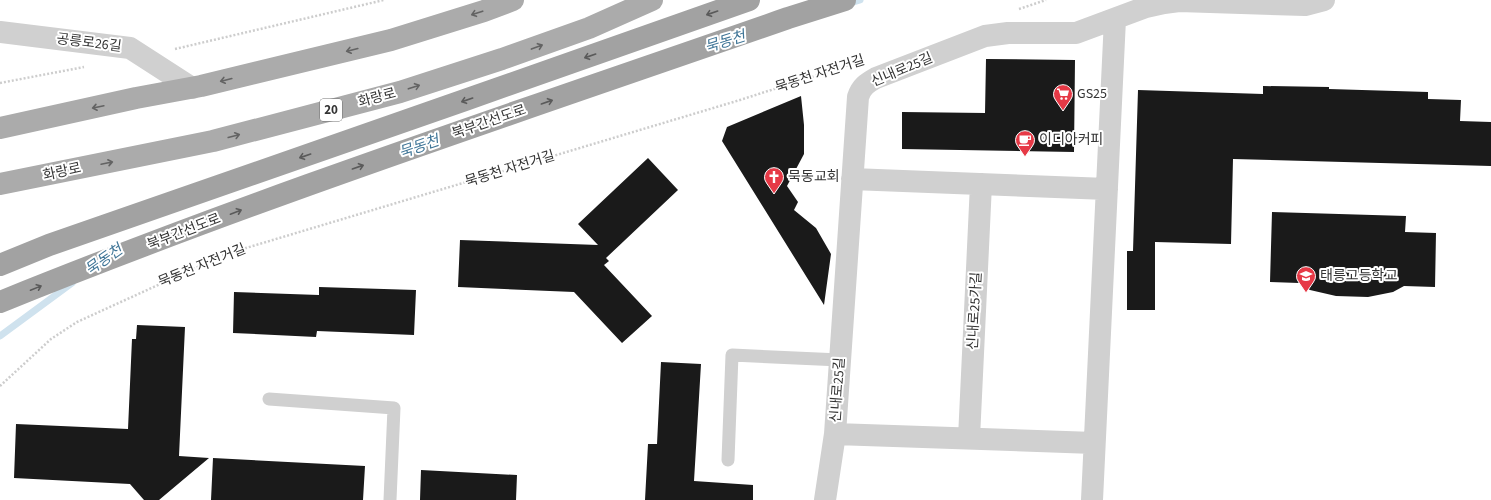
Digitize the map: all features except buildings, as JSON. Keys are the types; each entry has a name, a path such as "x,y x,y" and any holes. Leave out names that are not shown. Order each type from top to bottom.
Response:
{"highway":[{"name":"북부간선도로","path":"0,265 50,244 749,0"},
{"name":"북부간선도로","path":"0,302 60,278 325,179 788,18 845,0"}],"main road":[{"path":"0,128 136,98 192,88 391,40 484,11 513,0"},
{"name":"화랑로","path":"0,184 213,141 400,92 509,57 589,28 652,0"}],"street":[{"name":"신내로25길","path":"825,500 835,434 858,97 861,89 868,82 876,78 985,36 1008,33 1076,33 1146,8 1179,1 1305,5 1324,0"},
{"path":"1092,500 1115,19"},
{"name":"공릉로26길","path":"0,32 130,48 192,88"},
{"path":"852,179 1107,189"},
{"name":"신내로25가길","path":"969,438 981,184"},
{"path":"835,434 1094,443"}],"lane":[{"path":"728,460 732,355 840,360"},
{"path":"269,399 394,408 390,500"}],"path":[{"path":"182,47 384,0"},
{"path":"1016,10 1046,0"},
{"name":"묵동천 자전거길","path":"0,386 51,339 77,322 226,254 740,100 859,61"}],"waterway":[{"name":"묵동천","path":"847,4 860,0"},
{"name":"묵동천","path":"0,336 72,283"}],"place":[{"name":"GS25","path":"1063,111"},
{"name":"이디아커피","path":"1025,157"},
{"name":"묵동교회","path":"774,194"},
{"name":"태릉고등학교","path":"1306,293"}]}
